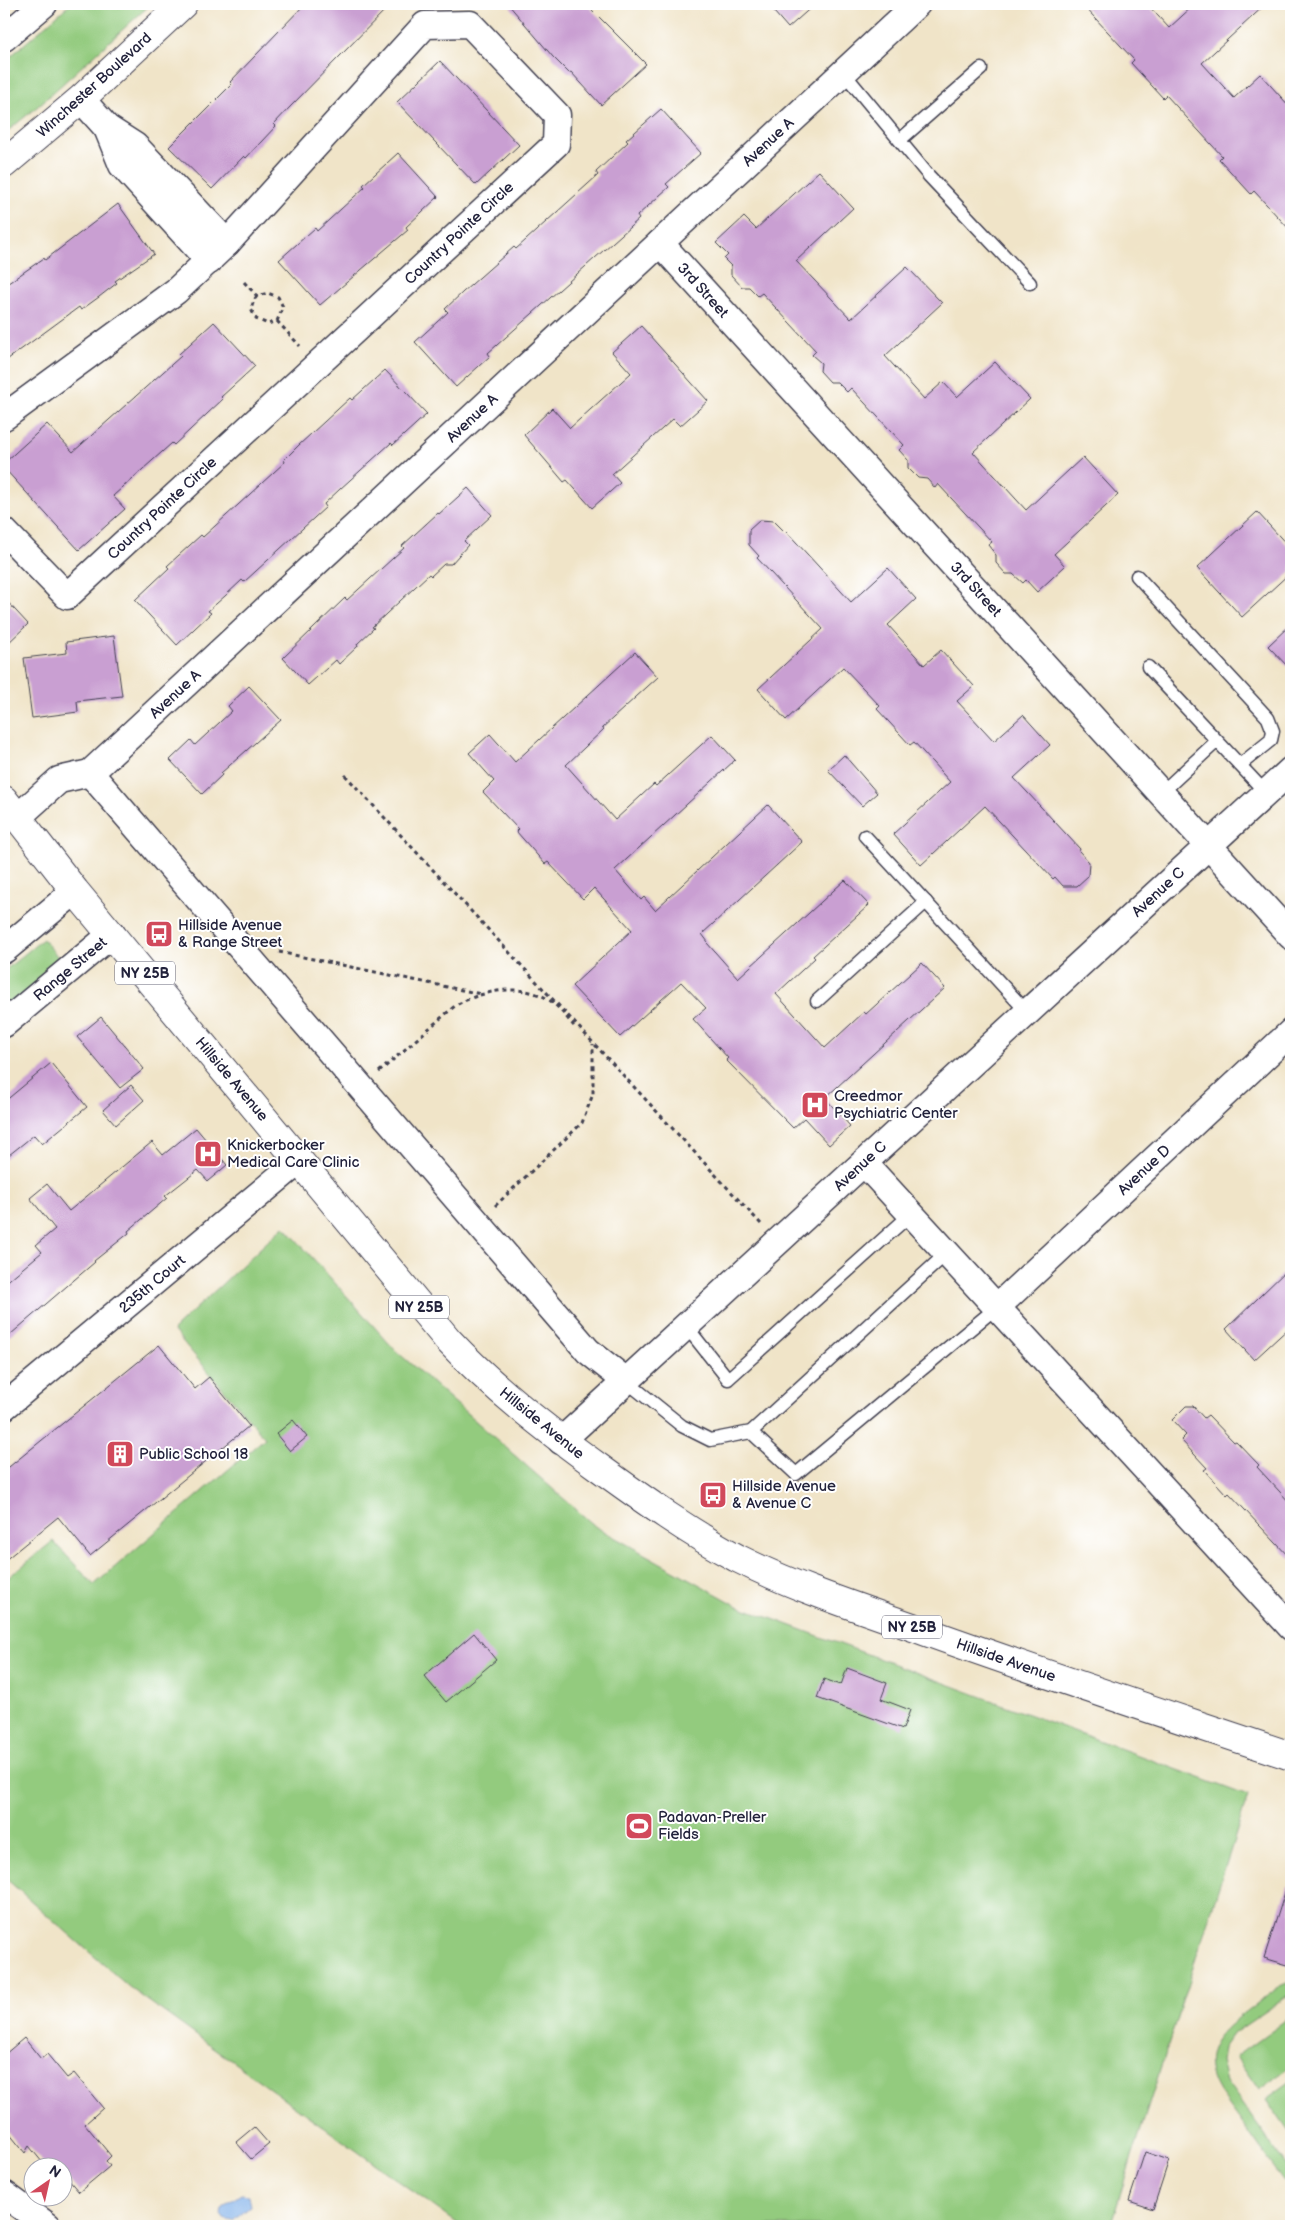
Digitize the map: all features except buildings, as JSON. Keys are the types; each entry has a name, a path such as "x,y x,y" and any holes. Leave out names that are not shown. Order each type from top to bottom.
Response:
{"main road":[{"name":"Winchester Boulevard","path":"4,164 81,99 183,4"},
{"name":"Hillside Avenue","path":"11,809 454,1347 474,1368 562,1441 643,1500 695,1534 739,1559 781,1578 1017,1664 1291,1756"}],"street":[{"path":"4,38 44,4"},
{"name":"Avenue A","path":"90,773 917,4"},
{"name":"Country Pointe Circle","path":"4,417 176,291 209,261 425,25 470,24 557,115 556,144 67,596 4,530"},
{"path":"81,99 107,128 135,146 227,243"},
{"path":"107,128 122,165 209,261"},
{"name":"3rd Street","path":"660,243 1291,936"},
{"name":"Avenue C","path":"562,1441 626,1380 1291,770"},
{"path":"11,809 59,780 90,773 588,1351 626,1380"},
{"path":"4,950 76,890"},
{"name":"Range Street","path":"4,1024 112,934"},
{"name":"Avenue D","path":"997,1307 1291,1032"},
{"name":"235th Court","path":"4,1406 299,1161"},
{"path":"864,1163 1291,1627"},
{"path":"4,2194 48,2226"}],"lane":[{"path":"900,140 981,69"},
{"path":"843,72 929,176 1030,283"},
{"path":"1137,576 1268,718 1273,731 1270,740 1240,765"},
{"path":"1148,667 1266,793"},
{"path":"1161,793 1217,741"},
{"path":"865,836 1027,1012"},
{"path":"817,1001 926,902"},
{"path":"686,1326 728,1379 911,1214"},
{"path":"626,1380 682,1426 710,1440 751,1432 947,1253"},
{"path":"751,1432 796,1474 997,1307"}],"path":[{"path":"244,282 257,296"},
{"path":"268,293 278,297 283,307 277,321 268,324 256,319 251,309 257,296 268,293"},
{"path":"277,321 304,350"},
{"path":"345,774 778,1242"},
{"path":"274,952 482,995"},
{"path":"361,1088 456,1005 468,999 505,990 525,990 547,998 594,1045 593,1094 582,1124 478,1223"}],"green space":[{"path":"70,4 151,4 37,107 4,134 4,62"},
{"path":"43,939 62,962 4,1010 4,971"},
{"name":"Padavan-Preller Fields","path":"284,1226 395,1350 596,1527 738,1606 1248,1796 1110,2226 461,2226 129,1987 4,1877 4,1581 53,1541 94,1585 265,1438 173,1330"},
{"path":"1291,1983 1291,1994 1234,2033 1223,2048 1221,2062 1226,2082 1291,2172 1291,2191 1218,2090 1211,2075 1209,2062 1216,2040 1233,2022 1281,1987"},
{"path":"1291,2017 1291,2066 1259,2090 1236,2057"},
{"path":"1291,2081 1291,2130 1289,2132 1266,2099"}],"water":[{"path":"241,2194 249,2195 251,2206 233,2221 225,2220 221,2215 222,2207"}],"place":[{"name":"Hillside Avenue & Range Street","path":"159,934"},
{"name":"Creedmor Psychiatric Center","path":"815,1105"},
{"name":"Knickerbocker Medical Care Clinic","path":"208,1154"},
{"name":"Public School 18","path":"120,1454"},
{"name":"Hillside Avenue & Avenue C","path":"713,1495"},
{"name":"Padavan-Preller Fields","path":"639,1826"}]}
